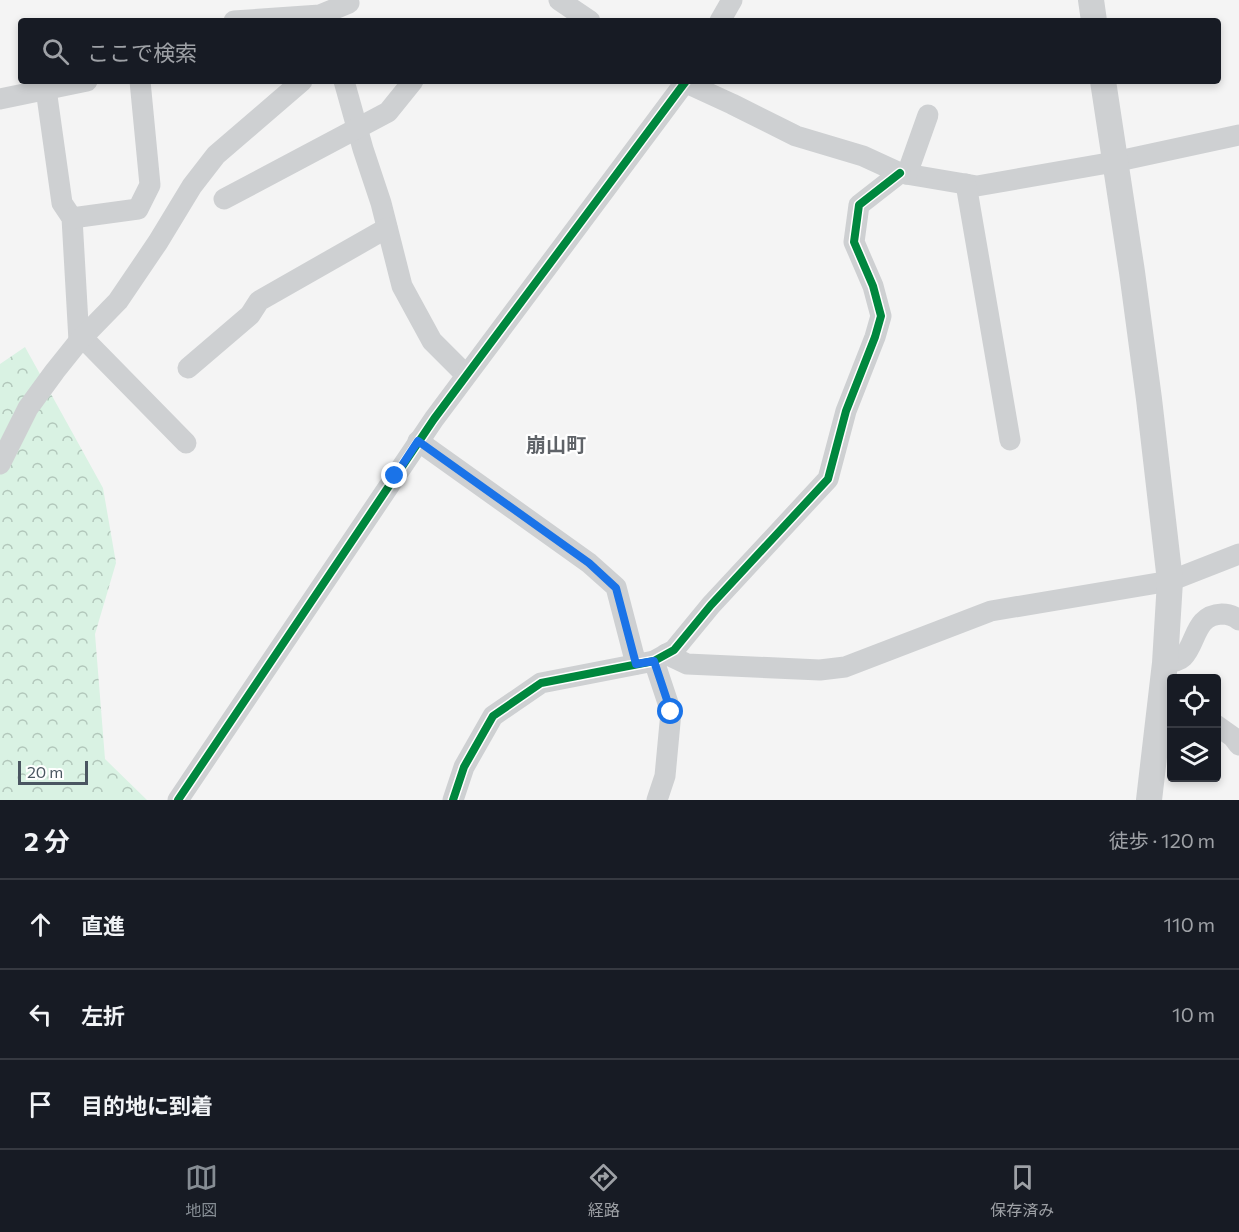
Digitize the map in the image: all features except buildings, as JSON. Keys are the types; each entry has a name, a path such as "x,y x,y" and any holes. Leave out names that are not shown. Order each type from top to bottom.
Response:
{"street":[{"path":"559,0 586,18"},
{"path":"722,18 732,0"},
{"path":"1091,0 1094,18"},
{"path":"277,18 320,15 347,8"},
{"path":"0,99 72,84"},
{"path":"72,218 138,209 150,186 140,84"},
{"path":"0,464 28,408 80,339 117,301 158,242 192,186 216,155 299,84"},
{"path":"345,84 381,203 402,286 432,341 466,375"},
{"path":"224,199 388,112 411,84"},
{"path":"178,800 418,441 683,84"},
{"path":"688,84 796,136 863,156 904,174 977,186 1114,162 1239,135"},
{"path":"1102,84 1132,272 1170,581 1165,663 1167,698 1149,800"},
{"path":"46,89 62,203 72,218 80,339 186,443"},
{"path":"453,800 464,767 493,716 541,683 652,659 674,650 711,605 828,479 846,411 881,316 873,286 854,242 859,205 904,174 928,115"},
{"path":"966,184 1010,440"},
{"path":"188,368 250,315 259,301 387,228"},
{"path":"418,441 589,563 616,588 652,659 671,712 665,776 657,800"},
{"path":"652,659 687,664 820,670 845,667 991,611 1170,581 1239,555"},
{"path":"1165,663 1176,661 1184,656 1198,628 1206,619 1215,614 1226,614 1235,616 1239,620"},
{"path":"1221,728 1233,736 1239,745"}],"green space":[{"path":"25,347 103,488 116,563 95,634 105,759 147,800 0,800 0,364"}],"cycle path":[{"path":"178,800 434,419 684,84"},
{"path":"453,800 464,767 493,716 541,683 654,661 674,650 711,605 828,479 846,411 881,316 873,286 854,242 859,205 900,173"}],"district":[{"name":"崩山町","path":"556,444"}],"route":[{"path":"395,476 418,441 589,563 616,588 636,664 654,661 671,712"}]}
